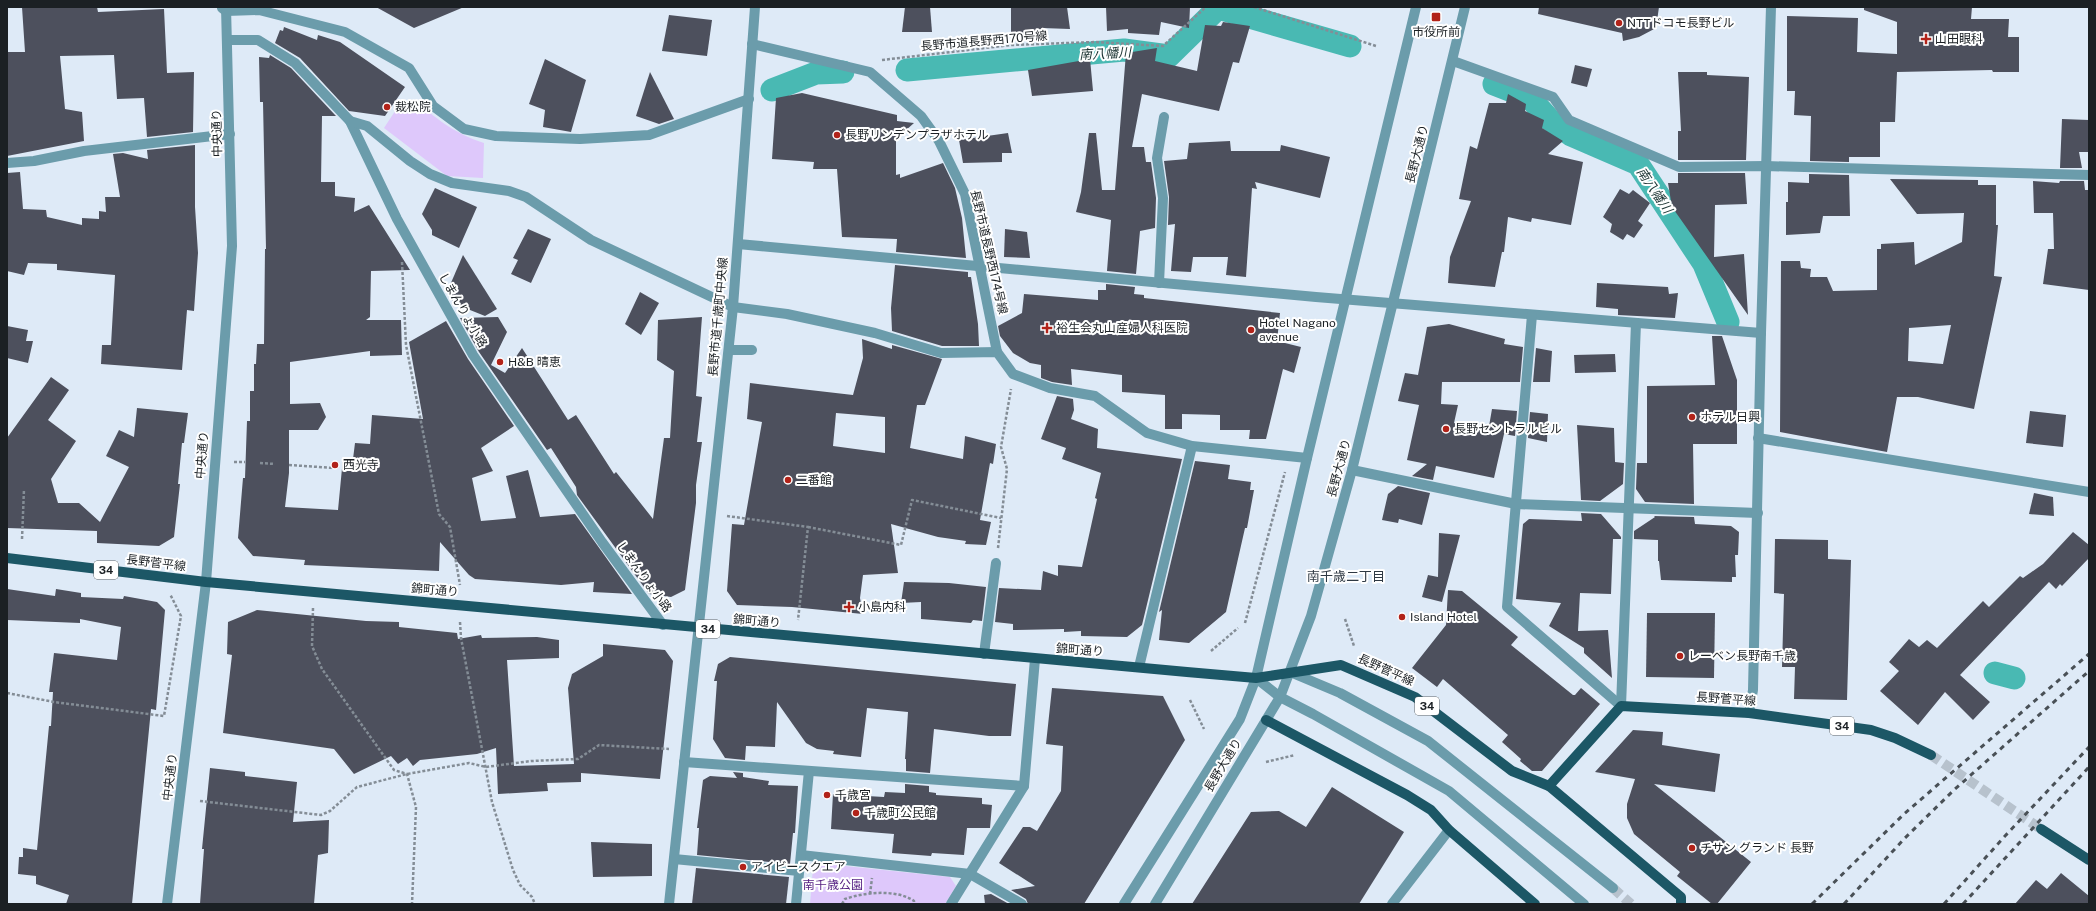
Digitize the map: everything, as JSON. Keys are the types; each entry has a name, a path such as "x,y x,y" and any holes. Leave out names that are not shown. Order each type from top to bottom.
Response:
{"main road":[{"name":"長野菅平線","path":"7,558 206,582"},
{"name":"錦町通り","path":"206,582 796,638 1211,674"},
{"name":"長野菅平線","path":"1211,674 1256,678 1341,665 1416,697 1512,772 1549,786 1681,897 1681,904"},
{"name":"長野菅平線","path":"1620,706 1749,712 1871,730 1895,738 1931,755"},
{"path":"1549,786 1620,706"},
{"path":"1266,720 1407,795 1431,810 1448,830 1535,904"},
{"path":"2041,829 2089,860"}],"street":[{"name":"長野市道千歳町中央線","path":"669,904 710,514 729,350 755,7"},
{"name":"長野大通り","path":"1124,904 1240,719 1256,678 1307,458 1416,7"},
{"name":"長野大通り","path":"1155,904 1280,697 1311,616 1352,470 1453,62 1465,7"},
{"path":"1749,712 1753,690 1758,513 1760,333 1771,7"},
{"path":"224,8 259,10 345,32 409,68 432,106 464,129 496,136 580,139 649,136 749,99"},
{"name":"中央通り","path":"167,904 206,582 232,246 228,40 224,8"},
{"name":"しまんりょ小路","path":"228,40 258,40 295,63 350,121 407,237 473,355 602,542 663,625"},
{"name":"長野市道長野西174号線","path":"752,44 870,72 921,116 940,142 965,194 997,352"},
{"path":"1453,62 1553,97 1569,120 1679,167 1766,166 2089,175"},
{"path":"1159,282 1163,198 1157,158 1164,117"},
{"path":"350,121 367,126 410,161 430,174 452,184 509,191 526,197 591,240 733,307 787,314 875,333 941,353 997,352 1013,374 1050,388 1095,396 1147,433 1192,446 1307,458"},
{"path":"7,163 34,161 84,151 230,134"},
{"path":"738,244 1346,300 1760,333"},
{"path":"1532,315 1507,607 1620,706"},
{"path":"1620,706 1630,508 1636,323"},
{"path":"729,350 752,350"},
{"path":"1758,438 2089,492"},
{"path":"1139,667 1192,446"},
{"path":"1352,470 1516,504 1758,513"},
{"path":"984,654 996,562"},
{"path":"951,904 1024,786 1035,659"},
{"path":"1290,672 1340,693 1428,741 1613,888"},
{"path":"1256,678 1280,697 1449,790 1584,904"},
{"path":"684,762 1024,786"},
{"path":"796,904 809,771"},
{"path":"1392,904 1448,830"},
{"path":"801,855 970,874 1022,904"},
{"path":"674,860 799,871"}],"path":[{"name":"長野市道長野西170号線","path":"880,61 1011,45 1095,42 1163,46 1206,7"},
{"path":"1254,7 1376,46"},
{"path":"407,237 402,250 406,345 439,514 450,526 460,585"},
{"path":"996,562 1007,469 1001,447 1013,374"},
{"path":"234,462 245,462"},
{"path":"260,463 276,464"},
{"path":"289,465 334,468"},
{"path":"22,539 24,488"},
{"path":"710,514 808,527 901,545 912,500 1001,518"},
{"path":"796,638 808,527"},
{"path":"7,693 54,702 164,716 181,616 169,592"},
{"path":"313,606 312,646 322,669 394,770 407,774"},
{"path":"1345,619 1354,646"},
{"path":"460,620 461,638 492,802 513,870 520,885 532,898 535,904"},
{"path":"1211,651 1238,628"},
{"path":"1190,700 1204,729"},
{"path":"200,802 321,814 330,811 357,787 407,774 469,763 486,766 531,761 578,759 599,745 685,750"},
{"path":"1266,762 1298,754"},
{"path":"407,774 416,807 412,904"},
{"path":"842,904 846,899 860,894 870,894 907,896 914,901 914,904"}],"green space":[{"path":"401,102 409,110 417,102 456,131 484,143 483,178 447,176 384,128"},
{"name":"南千歳公園","path":"826,864 950,877 956,886 945,904 810,904 813,868"}],"building":[{"path":"22,7 97,7 98,12 164,9 167,73 194,72 193,132 147,137 144,98 117,99 114,55 60,56 65,109 82,112 84,141 7,156 7,52 25,52"},
{"path":"376,7 464,7 414,28"},
{"path":"905,7 930,7 932,32 902,32"},
{"path":"1011,7 1067,7 1070,29 1042,28 1043,34 1011,34"},
{"path":"1106,7 1190,7 1189,28 1161,22 1159,35 1128,33 1128,29 1107,31"},
{"name":"NTTドコモ長野ビル","path":"1539,7 1659,7 1656,28 1639,37 1623,41 1622,33 1538,14"},
{"path":"1972,7 1971,19 2009,19 2008,37 2019,37 2019,72 1993,72 1992,70 1897,72 1895,122 1880,122 1880,157 1849,157 1849,162 1810,161 1811,116 1794,115 1795,91 1787,91 1787,16 1858,18 1857,52 1897,54 1897,22 1864,10 1864,8"},
{"path":"669,15 712,20 707,56 662,51"},
{"path":"1223,22 1250,26 1239,63 1233,62 1219,111 1142,94 1132,147 1144,147 1146,162 1151,162 1156,198 1155,228 1140,231 1136,274 1107,271 1111,220 1076,212 1081,192 1089,133 1096,133 1102,190 1115,190 1126,53 1157,48 1155,61 1197,71 1205,25 1221,26"},
{"path":"284,27 317,40 318,35 340,42 405,87 385,116 349,111 300,58 275,43 280,30 283,31"},
{"path":"270,55 291,68 336,116 322,116 321,182 335,182 335,196 355,198 354,212 369,205 410,270 371,271 370,317 366,320 401,320 402,355 370,356 370,351 290,362 290,404 320,403 326,417 318,430 289,430 289,473 285,507 338,510 343,458 353,459 355,443 370,444 372,415 423,419 409,342 446,321 468,359 514,426 481,448 493,471 472,478 481,521 516,518 506,476 528,470 540,517 575,514 632,594 593,592 594,582 561,585 475,579 469,575 440,542 439,571 304,565 305,560 253,556 238,538 243,478 245,478 247,421 250,421 250,391 254,391 254,364 256,364 257,344 264,344 266,249 263,102 260,102 259,57 269,58"},
{"path":"545,59 586,80 571,132 543,127 545,110 529,104"},
{"path":"1090,59 1093,91 1032,96 1028,70"},
{"path":"1575,65 1592,69 1587,87 1571,83"},
{"path":"650,72 674,119 659,124 636,116"},
{"path":"1678,72 1707,72 1707,75 1749,77 1746,160 1678,160 1678,131 1681,131"},
{"path":"802,93 897,115 897,121 914,123 896,139 896,175 900,174 900,178 943,163 955,188 962,218 966,258 896,252 897,239 842,237 837,169 813,169 814,162 772,159 776,98"},
{"path":"1508,94 1526,104 1525,111 1544,120 1542,128 1563,141 1548,154 1583,162 1571,225 1532,218 1531,222 1508,217 1504,252 1502,252 1495,287 1448,283 1450,257 1471,201 1459,199 1470,146 1477,149 1489,103 1506,103"},
{"path":"2062,119 2089,120 2089,152 2079,152 2082,168 2060,168"},
{"path":"1008,133 1012,153 1002,153 1002,162 963,163 959,140"},
{"path":"1230,141 1231,151 1280,151 1281,145 1330,157 1320,198 1255,182 1257,189 1252,188 1246,277 1226,275 1228,257 1193,257 1191,272 1171,271 1175,224 1168,225 1169,197 1164,161 1187,159 1189,143"},
{"path":"195,145 195,207 198,253 194,311 187,310 182,370 101,364 102,345 111,345 115,275 57,270 57,264 28,263 24,275 7,271 7,173 20,172 23,209 46,210 47,217 82,225 82,218 99,219 99,211 106,212 105,197 120,197 113,154 123,153 148,159 147,150"},
{"path":"1678,173 1745,173 1747,204 1715,205 1714,257 1744,254 1748,315 1672,207 1668,183 1678,183"},
{"path":"1809,174 1849,175 1850,216 1823,216 1820,233 1786,235 1786,202 1788,202 1788,182 1809,183"},
{"path":"1890,179 1978,180 1978,185 1996,185 1996,225 1998,225 1994,276 2002,277 1974,409 1918,397 1897,397 1887,452 1780,432 1781,261 1800,261 1801,268 1811,269 1810,277 1827,277 1833,291 1877,290 1877,249 1881,249 1881,244 1914,242 1915,265 1962,242 1964,213 1917,214","holes":["1951,325 1943,364 1908,361 1909,328"]},
{"path":"2033,181 2059,183 2060,181 2084,181 2085,190 2089,190 2089,290 2043,284 2048,249 2054,249 2053,213 2034,213"},
{"path":"435,188 477,207 459,248 432,235 432,230 422,214"},
{"path":"1620,189 1629,194 1633,190 1650,203 1638,221 1643,225 1634,238 1627,234 1623,240 1610,232 1612,224 1603,217"},
{"path":"528,229 551,239 531,283 511,274 518,260 513,258"},
{"path":"1005,229 1027,232 1030,258 1004,257"},
{"path":"463,255 497,309 485,316 455,304 447,292"},
{"path":"895,265 968,272 968,277 971,277 978,324 979,346 942,346 892,331 891,308"},
{"path":"1597,283 1668,287 1669,294 1678,293 1675,318 1618,315 1618,309 1596,307"},
{"path":"1106,284 1135,287 1134,294 1144,295 1144,298 1280,313 1277,341 1301,347 1294,373 1283,369 1266,439 1249,439 1250,430 1220,430 1220,415 1182,414 1182,429 1165,429 1165,395 1122,392 1122,375 1071,369 1072,385 1052,382 1041,378 1041,365 1030,363 1013,353 1000,336 998,326 1022,313 1024,294 1098,300 1098,290 1106,290"},
{"path":"640,292 659,303 641,335 625,324"},
{"path":"498,317 507,332 491,365 505,373 522,348 568,420 576,415 614,474 616,472 653,519 664,438 670,438 674,371 657,360 658,320 702,317 696,396 702,397 697,442 702,442 685,590 671,597 649,594 577,495 576,487 551,448 547,450 479,352 460,318"},
{"path":"1449,324 1505,339 1504,344 1523,347 1520,382 1442,382 1441,404 1458,405 1454,423 1488,432 1492,409 1517,411 1515,436 1504,434 1494,478 1436,466 1433,480 1412,476 1427,464 1407,460 1419,405 1398,401 1405,373 1418,375 1427,327"},
{"path":"7,326 28,330 26,341 33,341 28,363 7,358"},
{"path":"1712,336 1722,336 1737,380 1737,444 1693,444 1694,504 1645,502 1636,489 1637,463 1647,463 1647,386 1715,385"},
{"path":"862,339 892,349 892,345 942,359 925,405 917,405 910,448 963,459 965,436 996,444 993,464 990,463 980,520 991,522 986,545 965,544 966,541 938,537 891,524 898,573 863,575 860,598 863,614 792,607 737,605 727,591 732,524 744,525 762,422 747,419 750,383 853,395 863,358","holes":["836,413 885,417 885,453 833,446"]},
{"path":"1536,348 1552,351 1550,382 1533,382"},
{"path":"1615,354 1616,372 1575,373 1574,355"},
{"path":"51,377 69,390 48,420 76,441 51,479 58,503 79,503 100,522 129,467 106,456 119,430 134,437 137,408 188,413 184,443 182,443 178,484 180,484 174,537 159,546 97,543 97,531 7,528 7,438"},
{"path":"1057,396 1073,399 1074,410 1071,419 1098,429 1097,448 1182,459 1142,625 1127,637 1081,636 1081,631 1064,632 1064,629 1013,630 1013,624 995,622 999,588 1041,590 1043,571 1058,576 1058,565 1082,567 1097,499 1095,498 1101,473 1062,459 1066,448 1041,439"},
{"path":"2030,411 2066,415 2063,447 2026,443"},
{"path":"1530,412 1548,414 1547,442 1528,438"},
{"path":"1577,425 1614,428 1615,462 1624,463 1623,484 1600,501 1581,500"},
{"path":"1195,461 1230,465 1228,479 1251,482 1250,490 1254,490 1247,528 1245,528 1226,612 1189,643 1159,640 1162,610 1159,612"},
{"path":"1398,486 1430,493 1422,525 1399,519 1398,523 1382,520 1388,494"},
{"path":"2034,493 2053,497 2054,516 2029,514"},
{"path":"1581,513 1601,514 1621,537 1621,539 1613,539 1611,594 1580,593 1578,631 1608,630 1612,678 1584,653 1584,648 1549,626 1561,603 1516,599 1523,524 1529,519 1582,521"},
{"path":"1654,516 1694,517 1695,524 1731,526 1739,532 1738,555 1735,555 1736,577 1732,577 1732,582 1661,580 1658,561 1658,540 1634,539 1634,531 1655,517"},
{"path":"2073,532 2089,545 2089,558 2062,586 2060,584 2056,589 2049,582 1960,675 1990,702 1973,720 1945,692 1918,725 1880,691 1899,671 1889,662 1909,639 1919,647 1927,640 1937,648 1983,601 1989,607 2020,576 2023,578 2043,564"},
{"path":"1439,533 1460,535 1442,602 1422,597 1428,575 1438,577"},
{"path":"1775,539 1828,540 1828,559 1851,560 1847,700 1794,699 1795,667 1782,667 1784,594 1774,593"},
{"path":"904,582 949,583 986,587 982,621 973,620 971,623 921,619 921,602 901,603"},
{"path":"7,589 55,596 56,589 81,593 81,597 123,599 124,596 157,602 165,610 156,710 151,709 132,904 66,904 69,895 36,884 36,876 18,874 19,857 23,857 23,848 37,850 49,726 51,726 53,692 49,692 54,653 117,660 121,627 80,619 80,623 7,620"},
{"path":"1448,590 1462,591 1518,637 1511,645 1573,695 1575,695 1581,688 1600,704 1542,771 1532,771 1520,761 1521,759 1502,742 1508,735 1443,679 1437,687 1412,668 1446,625"},
{"path":"257,610 366,621 399,622 399,627 457,633 458,639 481,635 482,638 537,637 559,640 559,658 507,660 514,766 574,764 568,688 572,674 603,656 603,644 665,650 673,661 660,779 581,773 581,782 547,783 548,791 498,794 496,748 477,754 420,760 413,766 407,758 398,764 391,756 354,774 334,749 223,733 232,655 227,654 228,622"},
{"name":"レーベン長野南千歳","path":"1647,613 1715,613 1714,678 1646,677"},
{"path":"730,657 1016,684 1011,736 989,736 934,729 930,773 906,771 905,759 908,712 867,708 861,757 833,754 834,751 817,749 806,743 777,702 775,747 746,746 745,760 725,758 713,739 717,681 714,681 718,664"},
{"path":"1052,688 1163,696 1185,740 1084,904 1028,904 1026,899 1011,890 1035,886 999,863 1023,827 1030,827 1037,831 1061,791 1063,746 1046,744"},
{"path":"1633,730 1663,732 1662,745 1720,754 1715,792 1654,784 1751,862 1717,904 1712,904 1677,876 1680,872 1634,834 1627,818 1627,804 1635,779 1595,772"},
{"path":"210,768 245,772 245,776 297,782 293,822 329,820 328,853 318,855 314,904 200,904 204,849 202,849"},
{"path":"733,772 743,773 743,777 769,781 768,785 798,786 795,833 793,833 790,864 697,855 699,828 697,828 703,780 710,776 737,778"},
{"path":"905,784 929,786 929,792 936,793 936,795 982,798 982,804 992,805 990,828 967,828 964,855 932,853 931,856 892,853 894,834 831,829 833,794 884,797 885,792 905,793"},
{"path":"1332,787 1404,832 1359,904 1192,904 1251,812 1279,811 1306,827"},
{"path":"591,842 652,844 652,876 593,877"},
{"path":"696,868 789,877 786,904 692,904"},
{"path":"2061,873 2089,896 2089,904 2015,904 2036,880 2047,889"},
{"path":"991,894 1009,904 985,904 984,895"}],"waterway":[{"name":"南八幡川","path":"907,70 1124,50 1169,56 1218,8 1350,46"},
{"path":"772,90 816,73 843,72"},
{"name":"南八幡川","path":"1494,84 1530,98 1549,119 1571,135 1638,164 1704,264 1728,322"},
{"name":"南八幡川","path":"1995,673 2014,678"}],"tunnel":[{"path":"1931,755 2041,829"},
{"path":"1613,888 1631,904"}],"railway":[{"path":"1812,904 1904,814 2089,654"},
{"path":"1844,904 1905,838 1955,789 2089,671"},
{"path":"1944,904 2005,836 2089,747"},
{"path":"1963,904 2089,767"}],"place":[{"name":"市役所前","path":"1436,17"},
{"name":"NTTドコモ長野ビル","path":"1619,23"},
{"name":"山田眼科","path":"1926,39"},
{"name":"裁松院","path":"387,107"},
{"name":"長野リンデンプラザホテル","path":"837,135"},
{"name":"裕生会丸山産婦人科医院","path":"1047,328"},
{"name":"Hotel Nagano avenue","path":"1251,330"},
{"name":"H&B 晴恵","path":"500,362"},
{"name":"ホテル日興","path":"1692,417"},
{"name":"長野セントラルビル","path":"1446,429"},
{"name":"西光寺","path":"335,465"},
{"name":"二番館","path":"788,480"},
{"name":"小島内科","path":"849,607"},
{"name":"Island Hotel","path":"1402,617"},
{"name":"レーベン長野南千歳","path":"1680,656"},
{"name":"千歳宮","path":"827,795"},
{"name":"千歳町公民館","path":"856,813"},
{"name":"チサン グランド 長野","path":"1692,848"},
{"name":"アイビースクエア","path":"743,867"}],"district":[{"name":"南千歳二丁目","path":"1346,576"}]}
